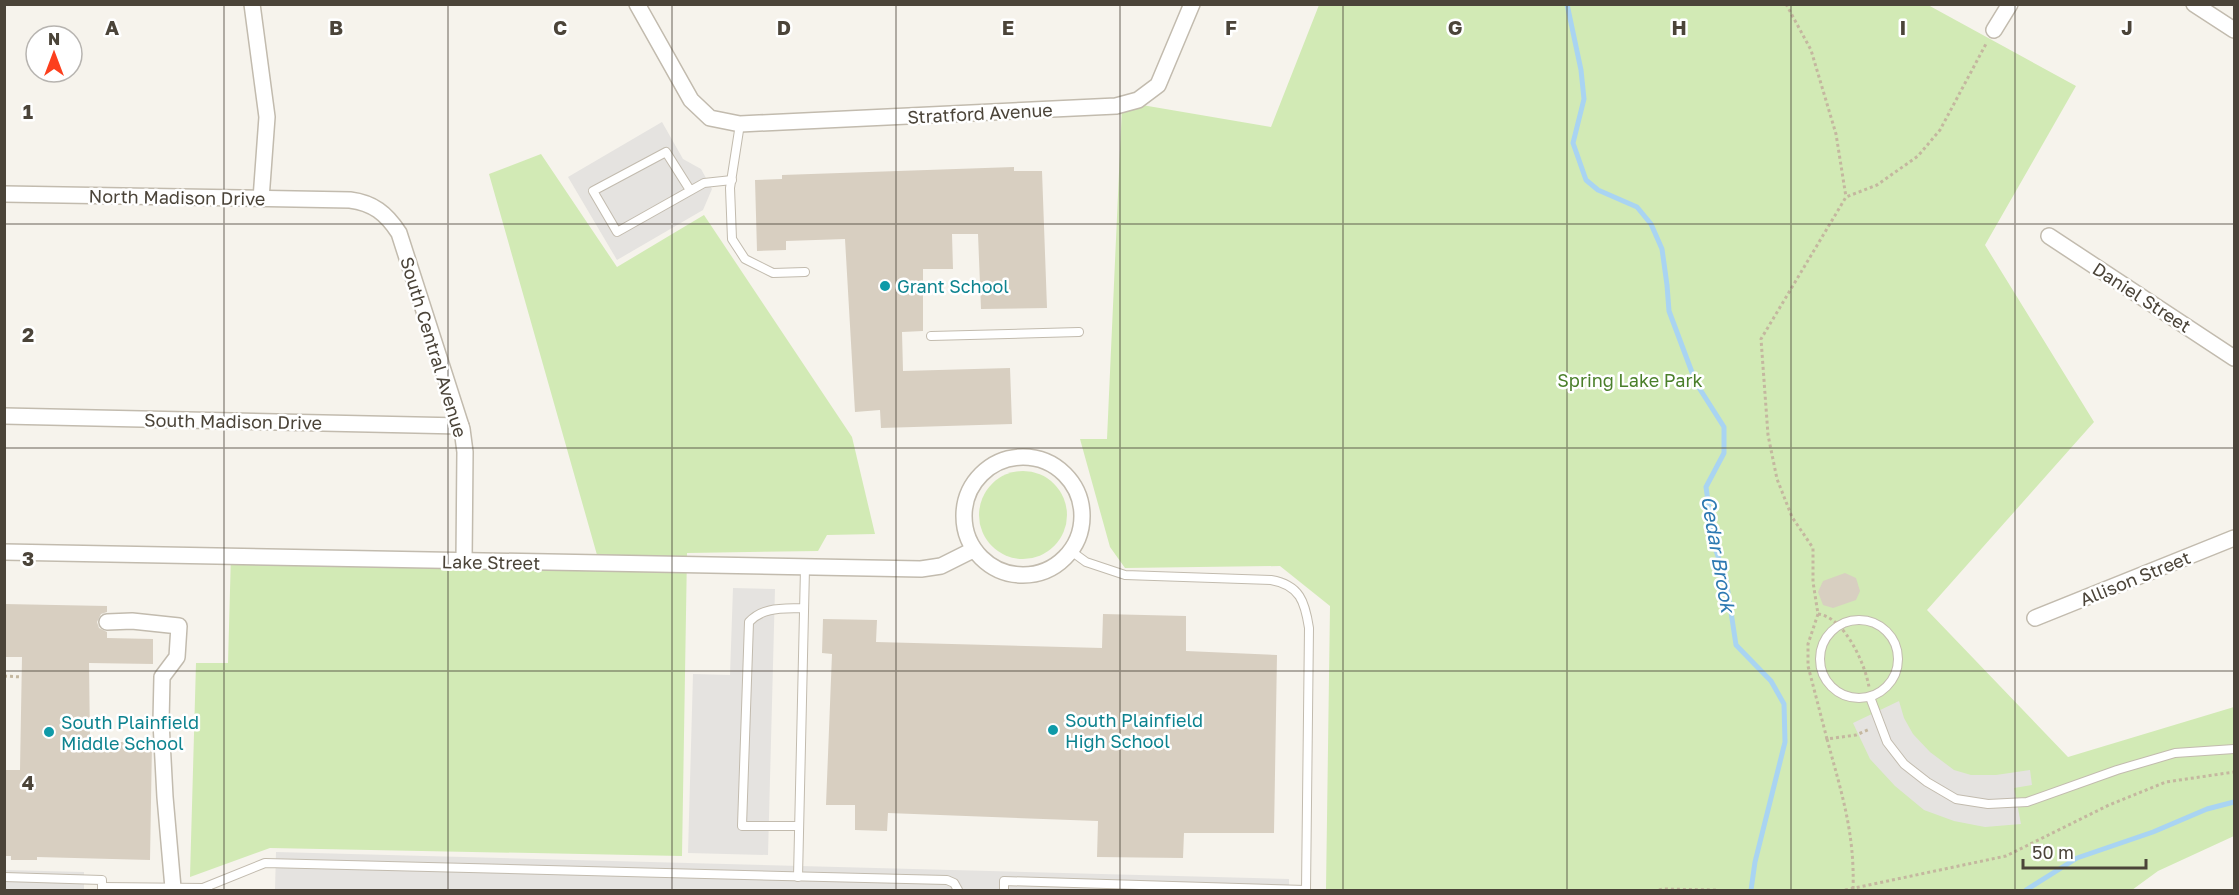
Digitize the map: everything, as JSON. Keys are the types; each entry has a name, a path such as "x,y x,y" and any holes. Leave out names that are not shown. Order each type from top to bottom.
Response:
{"street":[{"path":"252,4 267,117 261,199"},
{"name":"Stratford Avenue","path":"637,4 691,100 710,118 740,124 1116,106 1138,100 1158,85 1192,4"},
{"path":"1994,30 2010,4"},
{"path":"2194,4 2235,30"},
{"name":"North Madison Drive","path":"4,194 350,200"},
{"name":"South Central Avenue","path":"350,200 378,208 390,219 399,233 461,426 465,452 464,561"},
{"name":"Daniel Street","path":"2049,236 2235,358"},
{"name":"South Madison Drive","path":"4,416 461,426"},
{"path":"1014,457 1040,459 1063,472 1074,484 1083,516 1080,533 1071,551 1062,561 1048,570 1032,575 1015,575 999,571 984,562 974,550 966,534 963,509 972,484 990,466 1014,457"},
{"name":"Allison Street","path":"2035,618 2235,538"},
{"name":"Lake Street","path":"4,552 805,568 931,568 974,550"},
{"path":"107,622 132,621 179,626 177,657 162,677 165,797 173,888"}],"lane":[{"path":"740,124 732,180 732,239 745,259 773,273 805,273"},
{"path":"690,190 666,152 593,191 617,232 704,183 732,180"},
{"path":"931,336 1080,332"},
{"path":"1004,891 1004,881 1306,890 1309,628 1302,599 1285,583 1271,580 1125,575 1086,562 1071,551"},
{"path":"798,877 805,568"},
{"path":"799,826 742,826 749,622 759,613 769,609 804,608"},
{"path":"1857,619 1872,621 1885,629 1894,640 1899,655 1898,670 1889,685 1870,697 1858,699 1841,695 1829,686 1822,673 1819,658 1822,644 1830,632 1857,619"},
{"path":"1870,697 1887,742 1904,764 1956,799 1988,804 2027,802 2116,770 2175,753 2235,749"},
{"path":"4,877 102,886 206,889 266,863 947,880 954,883 958,891"}],"path":[{"path":"1786,4 1811,50 1836,134 1846,196"},
{"path":"1853,890 1854,858 1848,820 1808,666 1808,644 1818,614 1813,582 1813,548 1792,517 1777,479 1768,435 1761,339 1846,196 1877,185 1918,156 1940,130 1994,30"},
{"path":"1818,614 1826,615 1839,626 1866,668 1870,697"},
{"path":"5,677 22,677"},
{"path":"1827,739 1856,735 1880,725"},
{"path":"1845,891 2006,856 2109,805 2166,782 2235,772"},
{"path":"1659,891 1705,889 1716,891"}],"green space":[{"name":"Spring Lake Park","path":"1319,5 1928,5 2076,86 1985,245 2094,422 1927,610 2068,757 2234,707 2234,836 2158,871 2132,890 1326,890 1330,606 1280,566 1125,568 1110,547 1080,439 1107,439 1122,106 1142,105 1271,127"},
{"path":"541,154 617,267 704,215 852,437 875,534 827,535 818,551 687,553 682,856 270,848 190,877 196,663 228,663 231,554 599,562 489,174"},
{"path":"1023,471 1048,478 1060,490 1067,515 1060,540 1048,552 1023,559 998,552 986,540 979,515 986,490 998,478"}],"shaded area":[{"path":"662,122 683,159 701,169 712,189 703,210 617,260 568,177"},
{"path":"733,588 775,589 768,855 688,853 693,674 730,675"},
{"path":"1899,701 1904,718 1913,734 1930,752 1954,770 1971,775 1996,775 2030,770 2032,785 2014,788 2021,824 1985,827 1954,821 1924,810 1895,786 1870,759 1853,723"},
{"path":"276,852 1289,879 1289,890 275,890"},
{"path":"5,870 84,872 84,890 5,890"}],"building":[{"name":"Grant School","path":"1014,167 1014,171 1042,171 1047,308 981,309 978,234 952,234 953,269 923,269 923,331 902,332 903,371 1010,368 1012,424 881,428 880,410 855,412 845,239 786,241 786,250 757,251 755,180 782,179 782,175"},
{"path":"1845,573 1856,578 1860,591 1856,600 1833,608 1823,605 1818,592 1823,581"},
{"name":"South Plainfield Middle School","path":"4,604 107,606 107,612 101,614 97,622 99,628 107,632 107,638 153,639 153,664 89,663 90,741 152,743 150,860 37,857 37,860 11,860 11,856 4,856 4,770 20,770 22,657 4,657"},
{"name":"South Plainfield High School","path":"1103,614 1186,616 1186,651 1277,655 1274,833 1184,833 1183,858 1097,857 1098,821 888,813 887,831 855,830 855,805 826,805 832,654 822,653 823,619 877,620 876,642 1102,648"}],"waterway":[{"name":"Cedar Brook","path":"1567,4 1581,70 1584,99 1573,143 1586,180 1598,190 1637,207 1651,224 1662,249 1669,311 1696,383 1724,427 1724,453 1706,487 1714,545 1726,579 1736,645 1771,681 1784,704 1785,742 1755,862 1751,890"},
{"path":"2026,890 2077,858 2153,832 2207,809 2234,802"}],"place":[{"name":"Grant School","path":"885,286"},
{"name":"South Plainfield High School","path":"1053,730"},
{"name":"South Plainfield Middle School","path":"49,732"}]}
